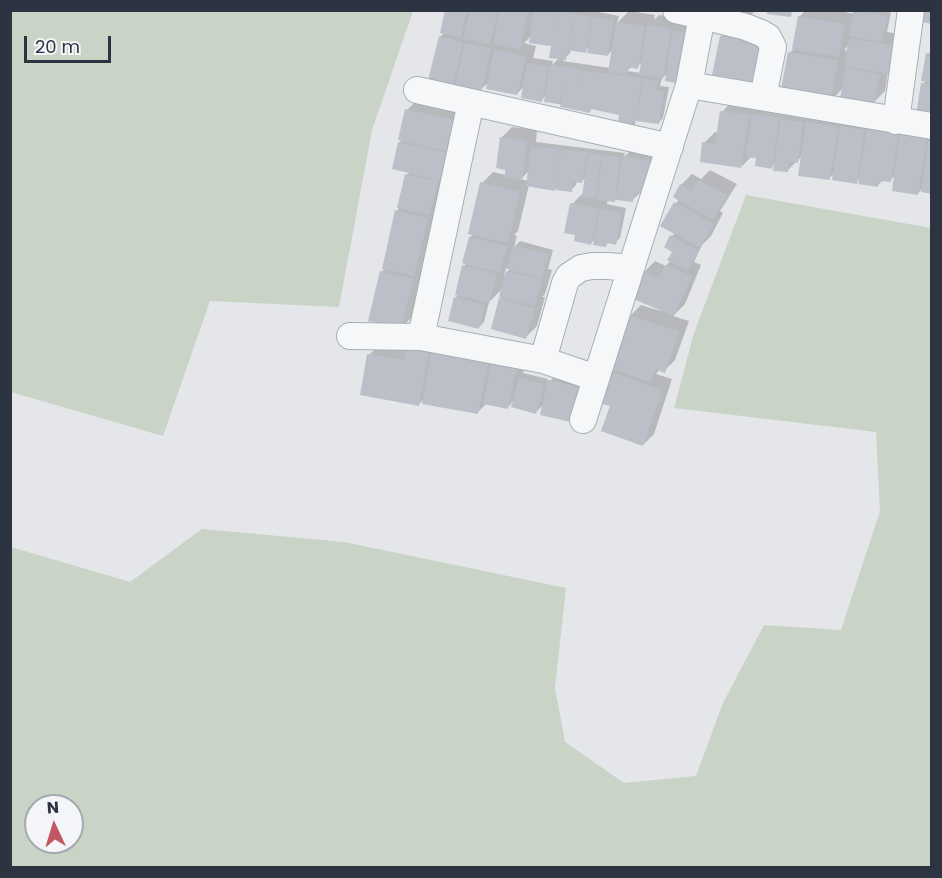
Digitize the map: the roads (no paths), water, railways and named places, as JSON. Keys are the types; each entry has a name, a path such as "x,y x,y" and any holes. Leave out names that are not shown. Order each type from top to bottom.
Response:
{"street":[{"path":"676,10 746,27 768,38 773,47 763,97"},
{"path":"896,121 911,10"},
{"path":"583,420 689,85 702,16"},
{"path":"689,85 932,126"},
{"path":"417,90 669,147"},
{"path":"421,337 471,102"},
{"path":"543,360 569,276 581,268 592,266 631,268"},
{"path":"350,336 421,337 543,360 596,378"}]}
